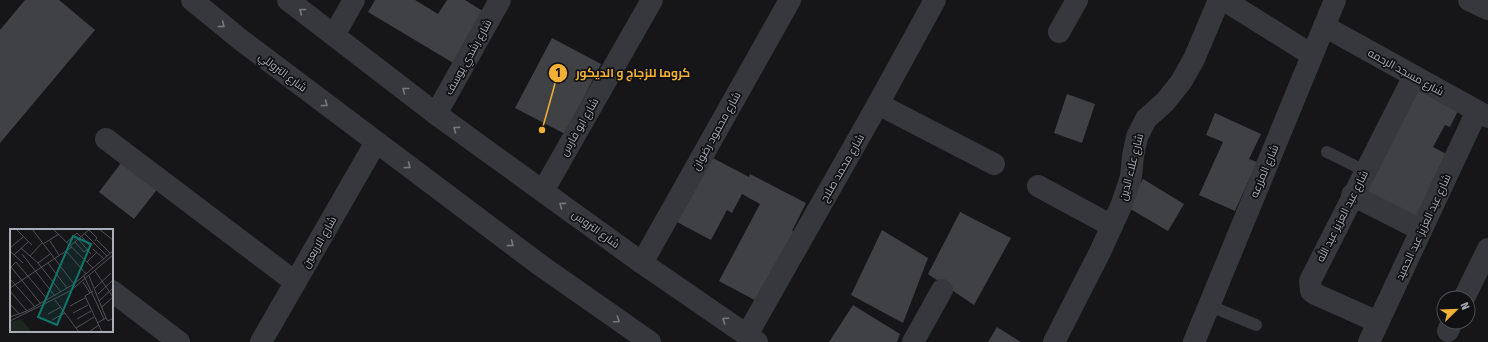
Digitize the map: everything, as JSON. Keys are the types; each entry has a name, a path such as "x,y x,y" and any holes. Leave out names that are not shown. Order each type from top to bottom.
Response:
{"street":[{"name":"شارع التروللي","path":"192,0 241,40 376,142"},
{"path":"288,0 436,114"},
{"path":"334,35 354,0"},
{"name":"شارع رشدي يوسف","path":"436,114 500,0"},
{"name":"شارع ابو فارس","path":"543,191 652,0"},
{"name":"شارع محمود رضوان","path":"642,263 790,0"},
{"name":"شارع محمد صلاح","path":"752,339 934,0"},
{"path":"1059,32 1077,0"},
{"name":"شارع علاء الدين","path":"1054,342 1122,204 1131,177 1137,137 1146,119 1165,102 1181,82 1194,59 1219,0"},
{"path":"1224,0 1312,55"},
{"name":"شارع المزرعه","path":"1194,342 1335,0"},
{"path":"1469,0 1488,9"},
{"name":"شارع مسجد الرحمه","path":"1324,26 1482,114"},
{"name":"شارع عبد العزيز عبد الله","path":"1378,322 1315,294 1309,286 1310,281 1352,195 1414,76"},
{"path":"878,104 994,164"},
{"name":"شارع التروس","path":"436,114 642,263 752,339"},
{"name":"شارع عبد العزيز عبد الحميد","path":"1369,342 1421,230 1482,114"},
{"path":"106,139 296,282"},
{"name":"شارع الاربعين","path":"261,342 376,142"},
{"path":"376,142 540,265 650,342"},
{"path":"1038,186 1112,226"},
{"path":"1352,195 1421,230"},
{"path":"1468,290 1488,249"},
{"path":"913,342 942,290"},
{"path":"113,292 179,342"}],"lane":[{"path":"1328,152 1365,171"},
{"path":"1208,305 1256,325"}],"building":[{"path":"25,0 59,0 95,30 0,143 0,30"},
{"path":"375,0 415,0 438,14 447,0 465,0 486,13 455,64 368,12"},
{"path":"552,38 601,64 565,134 515,108"},
{"path":"1414,83 1460,107 1450,127 1445,125 1433,147 1456,159 1424,222 1360,190"},
{"path":"1067,94 1095,104 1082,143 1054,133"},
{"path":"1215,113 1261,134 1249,159 1257,162 1235,211 1199,195 1223,142 1206,135"},
{"path":"131,150 166,178 134,219 99,192"},
{"path":"707,155 749,177 750,174 806,203 792,231 798,234 762,304 719,281 760,204 742,194 732,213 727,210 711,240 673,220"},
{"path":"1143,179 1184,204 1168,231 1127,207"},
{"path":"960,212 1011,238 974,305 928,274"},
{"path":"882,230 928,258 903,323 851,295"},
{"path":"853,305 900,334 897,342 829,342"},
{"path":"997,327 1021,342 988,342"}],"place":[{"name":"كروما للزجاج و الديكور","path":"542,130"}]}
